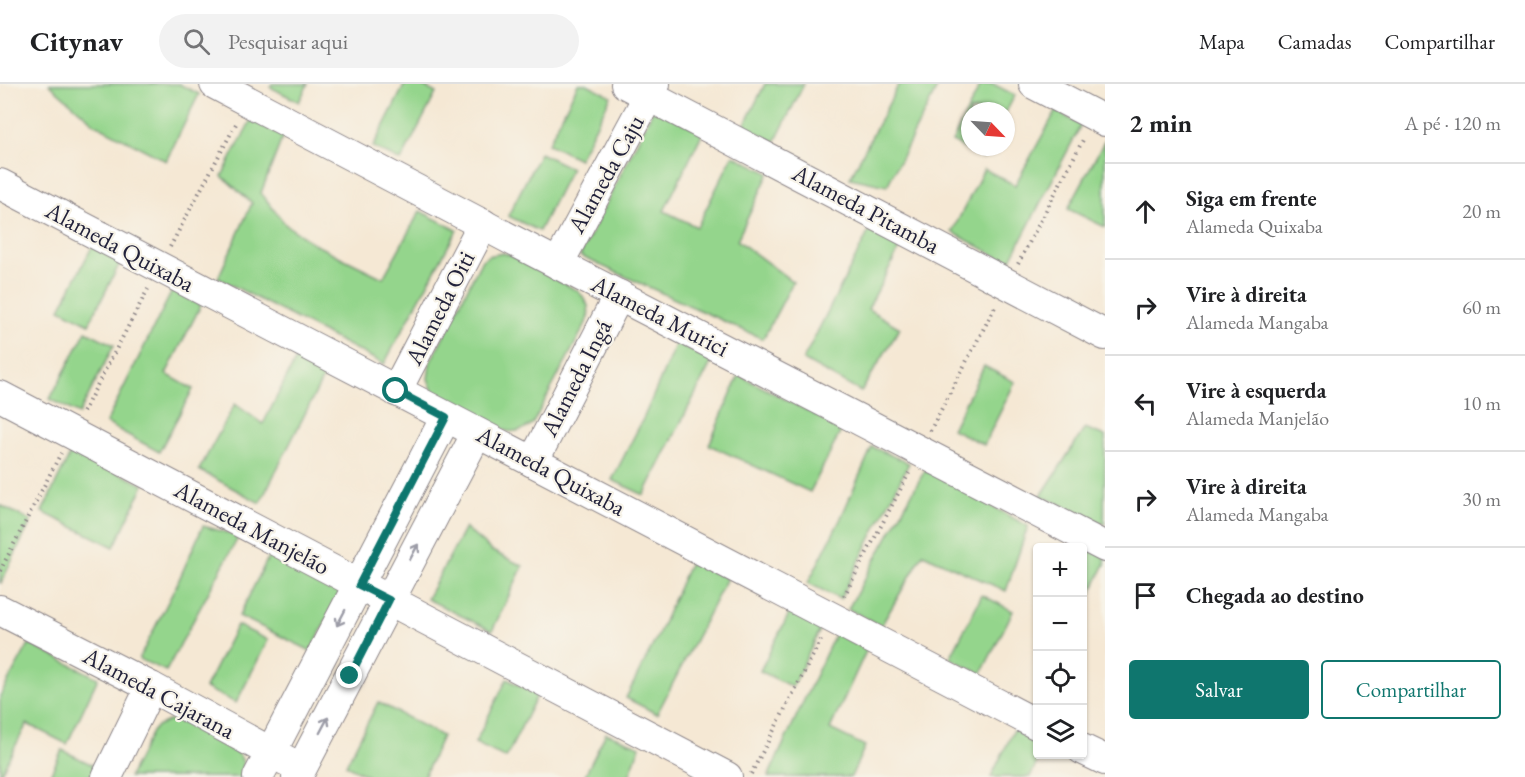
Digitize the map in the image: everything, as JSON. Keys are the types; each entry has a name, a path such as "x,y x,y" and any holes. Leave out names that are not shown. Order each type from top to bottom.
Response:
{"street":[{"name":"Alameda Murici","path":"215,84 1105,547"},
{"path":"1034,84 1105,121"},
{"name":"Alameda Caju","path":"558,264 643,88"},
{"name":"Alameda Pitamba","path":"643,88 1105,335"},
{"name":"Alameda Quixaba","path":"0,184 1033,722"},
{"name":"Alameda Oiti","path":"396,391 483,224"},
{"name":"Alameda Ingá","path":"533,462 619,295"},
{"name":"Alameda Manjelão","path":"0,396 727,777"},
{"path":"264,764 446,417"},
{"path":"306,774 389,600 477,433"},
{"name":"Alameda Cajarana","path":"0,610 151,687 264,764 306,774"},
{"path":"107,777 151,687"},
{"path":"1087,751 1105,760"}],"path":[{"path":"0,571 248,101"}],"green space":[{"path":"49,84 179,84 199,94 166,161 95,124"},
{"path":"272,84 308,84 299,102 270,87"},
{"path":"405,84 419,84 436,93 401,161 373,147"},
{"path":"578,84 587,84 611,96 579,159 548,144"},
{"path":"765,84 804,84 775,142 744,126"},
{"path":"899,84 939,84 887,186 850,178"},
{"path":"981,84 993,84 1015,95 1011,102 972,102"},
{"path":"654,108 703,132 664,211 697,227 733,155 769,173 737,240 793,282 763,339 580,256"},
{"path":"1056,111 1081,125 1009,263 952,232 984,169 1015,185"},
{"path":"251,120 283,136 261,193 286,225 316,245 383,278 420,211 457,230 384,364 218,278 252,203 222,176"},
{"path":"961,124 961,147 952,142"},
{"path":"1105,140 1105,227 1068,209"},
{"path":"540,153 571,168 539,231 508,216"},
{"path":"869,231 900,247 868,309 900,328 861,392 803,360"},
{"path":"95,241 124,255 89,324 60,309"},
{"path":"503,253 576,290 588,306 585,325 533,423 514,432 506,431 434,394 428,379 430,363 482,260 488,256"},
{"path":"172,291 201,305 166,374 193,389 159,452 106,423"},
{"path":"86,331 114,345 79,414 50,399"},
{"path":"676,343 713,359 644,495 612,480 644,417"},
{"path":"298,355 327,370 260,503 199,470 235,404 263,424"},
{"path":"984,366 1015,382 984,445 952,429"},
{"path":"739,375 842,429 810,492 709,445"},
{"path":"1085,428 1105,436 1104,524 1041,496"},
{"path":"872,447 909,463 840,599 808,583 840,520"},
{"path":"72,450 144,485 114,547 42,512"},
{"path":"925,470 1028,526 1006,591 923,554 881,626 848,609"},
{"path":"0,505 31,521 1,583 0,583"},
{"path":"203,526 239,536 166,671 139,659"},
{"path":"465,528 492,551 523,566 492,631 427,599"},
{"path":"1087,550 1105,556 1105,564 1087,601"},
{"path":"270,554 342,589 311,651 239,616"},
{"path":"690,562 727,578 657,714 626,698 658,635"},
{"path":"982,595 1013,611 981,674 950,658"},
{"path":"792,608 823,624 792,687 760,671"},
{"path":"237,625 268,640 236,703 205,688"},
{"path":"835,634 867,649 830,729 865,746 851,777 768,777"},
{"path":"29,644 98,678 67,744 27,724 0,775 0,696"},
{"path":"507,679 537,695 506,758 475,743"},
{"path":"378,702 442,736 424,777 369,777 346,765"},
{"path":"170,720 194,727 238,753 242,759 243,777 129,777 152,732 157,726"},
{"path":"1014,730 1033,739 1033,759 1039,759 1030,777 991,777"},
{"path":"606,733 640,746 629,777 584,777"},
{"path":"62,750 95,766 90,777 49,777"}],"route":[{"path":"350,676 389,600 359,585 446,417 396,391"}]}
